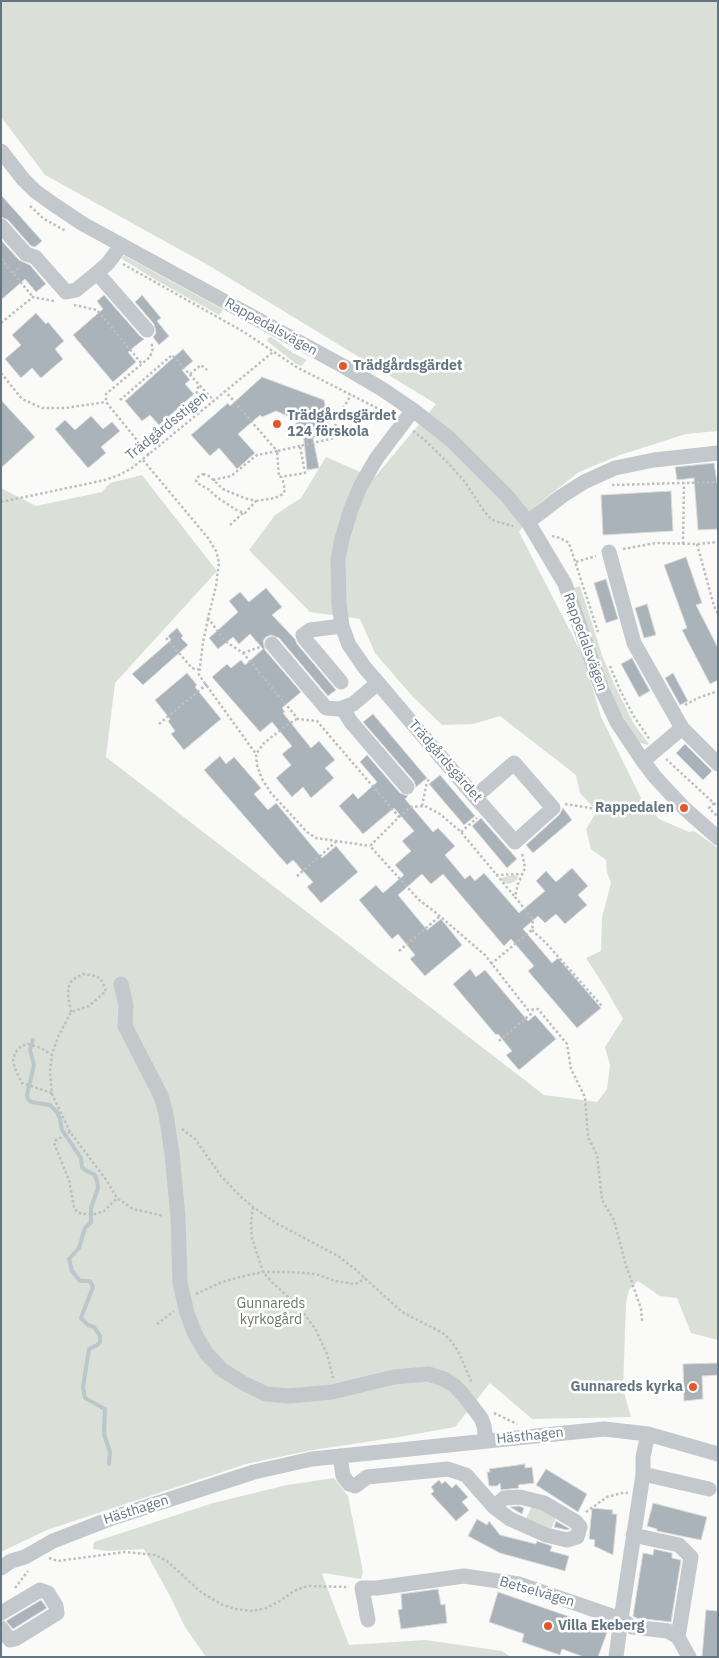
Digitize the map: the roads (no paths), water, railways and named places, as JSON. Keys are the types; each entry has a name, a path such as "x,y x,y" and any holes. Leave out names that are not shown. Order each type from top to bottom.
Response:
{"street":[{"name":"Rappedalsvägen","path":"1,151 35,191 83,224 343,366 414,410 450,439 507,496 528,522 564,584 602,690 617,722 643,761 658,781 684,808 718,838"},
{"path":"1,226 26,254 35,258 66,292 76,290 98,273 108,264 121,246"},
{"path":"98,273 147,330"},
{"name":"Trädgårdsgärdet","path":"414,410 376,459 360,487 351,509 338,559 339,604 342,626 349,645 378,683 486,809 515,842 553,808 514,763 476,797"},
{"path":"528,522 584,482 615,468 654,460 718,452"},
{"path":"608,552 634,643 682,728 718,764"},
{"path":"341,682 303,635 310,630 342,626"},
{"path":"272,644 326,708 346,707 353,704 378,683"},
{"path":"346,707 346,714 351,722 407,787"},
{"path":"643,761 682,728"},
{"path":"121,984 126,1005 124,1026 160,1096 166,1114 178,1217 180,1283 184,1302 195,1334 206,1352 221,1369 243,1383 266,1394 289,1396 336,1391 394,1377 423,1374 436,1376 455,1386 474,1408 484,1426 486,1441"},
{"name":"Hästhagen","path":"1,1578 28,1562 53,1541 81,1529 217,1484 289,1463 604,1429 648,1434 718,1454"},
{"path":"616,1657 643,1474 643,1457 648,1434"},
{"path":"340,1456 343,1476 349,1484 356,1486 367,1477 448,1469 466,1475 494,1506 510,1519 546,1534 567,1540 577,1537 580,1527 576,1522 544,1503 520,1497 504,1498 494,1506"},
{"path":"643,1474 709,1489"},
{"path":"633,1535 680,1545 691,1557 678,1637 689,1657"},
{"name":"Hästhagen","path":"1,1568 11,1561 28,1562"},
{"name":"Betselvägen","path":"368,1620 362,1588 377,1588 464,1576 502,1580 539,1590 621,1619 632,1627 668,1632 678,1637"},
{"path":"1,1612 40,1590 48,1593 56,1606 57,1613 15,1639 10,1640 1,1628"}],"waterway":[{"path":"33,1040 30,1050 34,1065 27,1095 28,1099 31,1102 50,1105 57,1112 62,1130 81,1158 82,1167 95,1175 97,1181 98,1188 91,1208 91,1222 85,1228 79,1248 69,1259 72,1271 80,1281 90,1281 93,1287 81,1318 88,1325 94,1327 100,1336 100,1342 89,1349 83,1387 85,1398 105,1409 104,1434 110,1452 109,1464"}],"place":[{"name":"Trädgårdsgärdet","path":"343,366"},
{"name":"Trädgårdsgärdet 124 förskola","path":"277,424"},
{"name":"Rappedalen","path":"684,808"},
{"name":"Gunnareds kyrka","path":"693,1387"},
{"name":"Villa Ekeberg","path":"548,1626"}],"park label":[{"name":"Gunnareds kyrkogård","path":"271,1312"}]}
